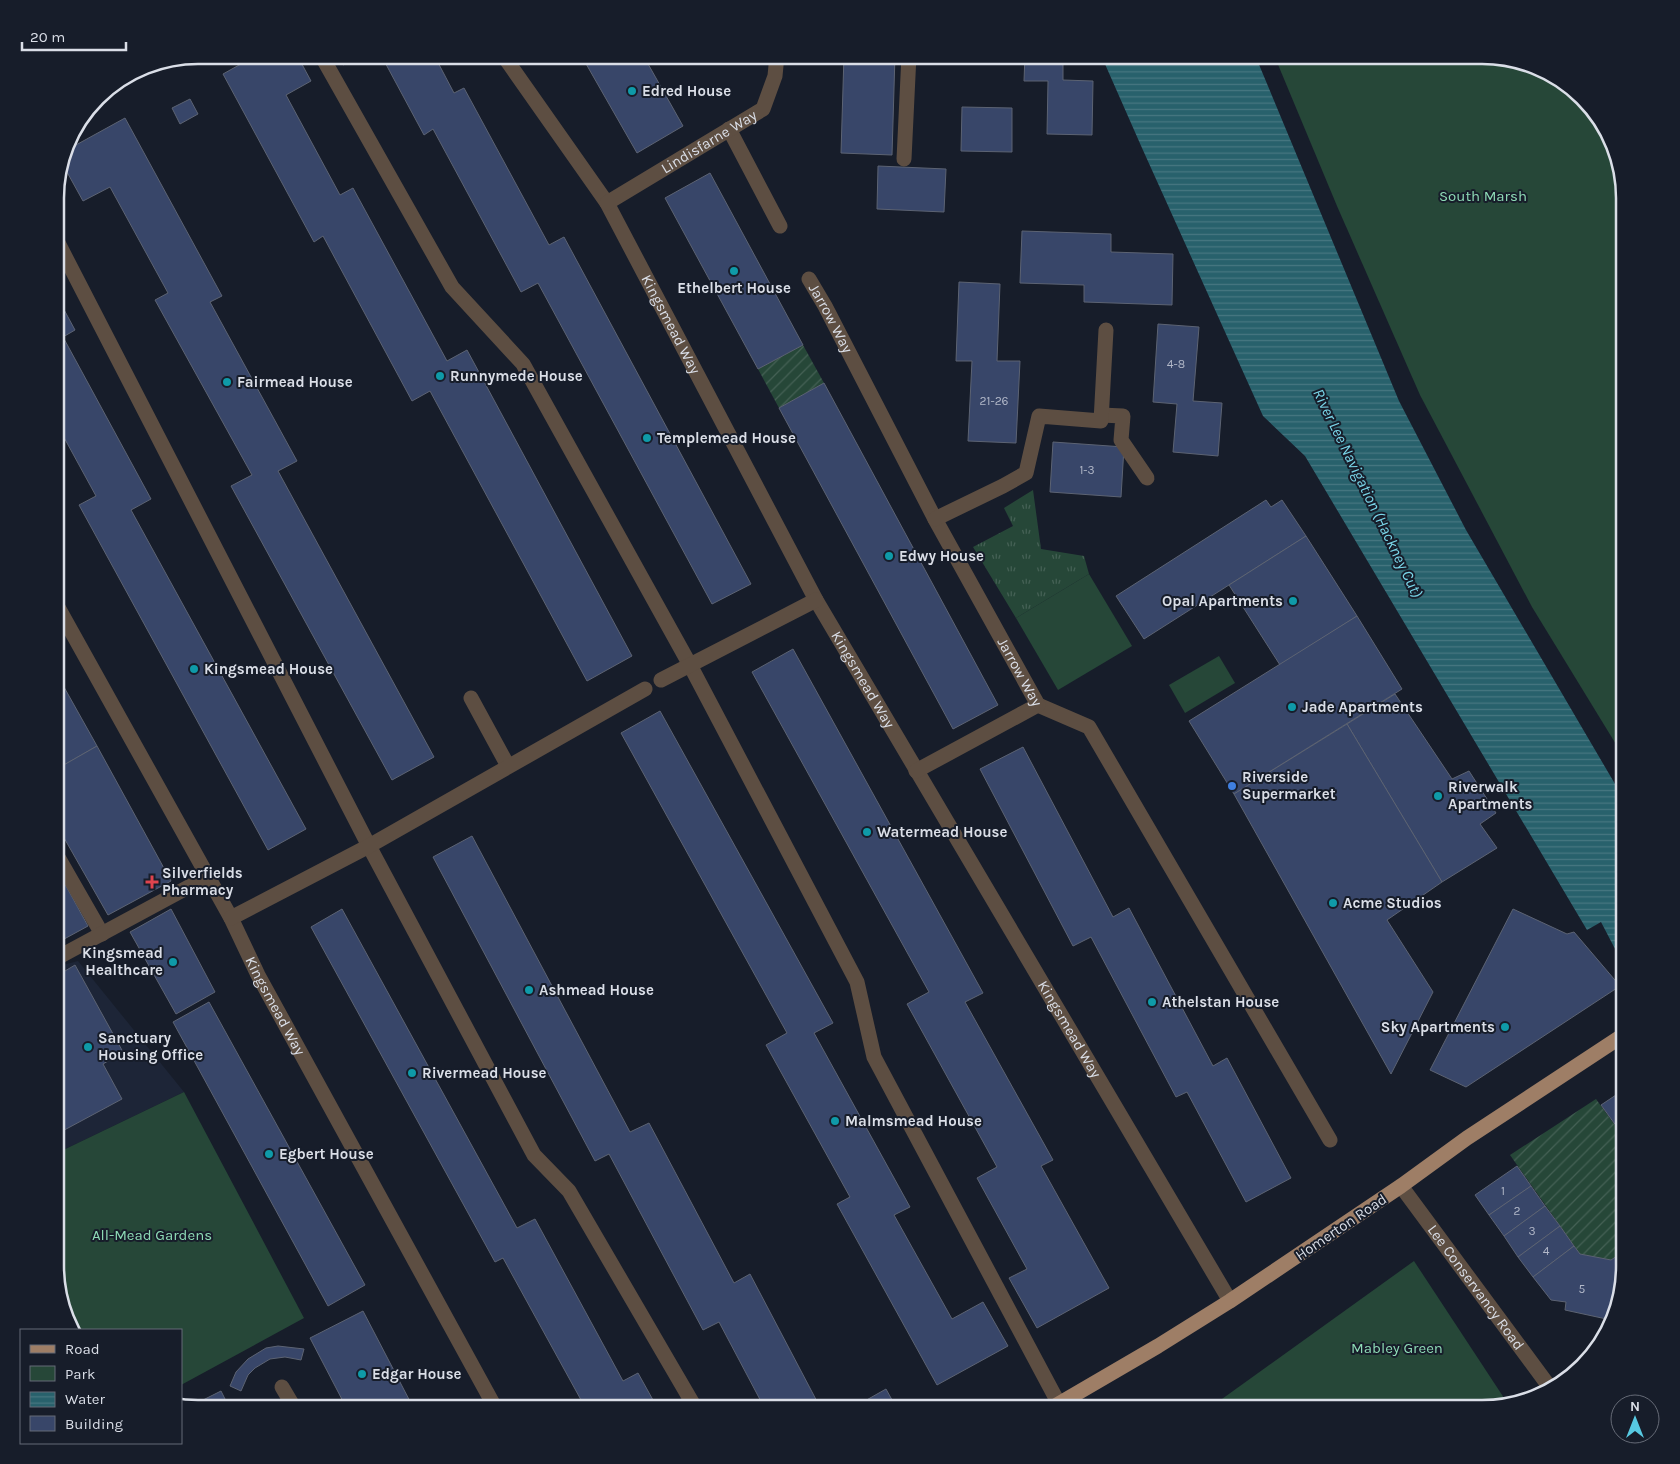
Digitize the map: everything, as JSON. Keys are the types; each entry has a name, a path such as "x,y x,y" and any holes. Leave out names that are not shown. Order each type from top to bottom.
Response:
{"main road":[{"name":"Homerton Road","path":"1065,1400 1230,1301 1401,1186 1467,1138 1514,1109 1616,1040"}],"street":[{"path":"326,64 452,287 523,364 690,665 857,982 874,1057 1052,1400"},
{"name":"Kingsmead Way","path":"509,64 607,203 816,600 1230,1301"},
{"name":"Lindisfarne Way","path":"607,203 763,109 775,76 776,64"},
{"path":"904,160 909,64"},
{"path":"729,129 780,226"},
{"path":"64,254 370,846 534,1155 569,1190 691,1400"},
{"name":"Jarrow Way","path":"809,279 826,306 936,519 1038,704 916,771"},
{"path":"936,519 1026,473 1039,416 1101,421 1106,330"},
{"path":"1101,415 1123,416 1121,440 1147,478"},
{"path":"661,680 816,600"},
{"name":"Kingsmead Way","path":"64,618 231,918 258,975 491,1400"},
{"path":"231,918 370,846 645,690"},
{"path":"471,698 508,766"},
{"path":"1038,704 1090,727 1330,1140"},
{"path":"64,868 102,934"},
{"path":"64,953 207,877"},
{"name":"Lee Conservancy Road","path":"1401,1186 1547,1383"},
{"path":"282,1387 290,1400"}],"shaded area":[{"path":"78,961 184,1092 64,1150 64,965"}],"green space":[{"name":"South Marsh","path":"1278,64 1491,64 1509,66 1534,74 1564,91 1589,116 1602,138 1612,163 1616,197 1616,744 1532,607 1420,395 1337,206"},
{"path":"803,345 824,383 779,408 758,369"},
{"path":"1033,490 1041,549 1084,556 1089,574 1016,618 973,547 1013,526 1004,508"},
{"path":"1089,574 1132,646 1058,690 1016,618"},
{"path":"1219,656 1235,683 1185,713 1169,685"},
{"name":"All-Mead Gardens","path":"184,1092 304,1318 182,1384 182,1329 80,1329 68,1301 64,1275 64,1150"},
{"path":"1596,1099 1616,1127 1616,1257 1611,1260 1580,1254 1510,1155"},
{"name":"Mabley Green","path":"1414,1261 1504,1399 1483,1400 1221,1400"}],"water":[{"name":"River Lee Navigation (Hackney Cut)","path":"1105,64 1259,64 1399,401 1466,530 1616,786 1616,951 1601,922 1587,930 1305,456 1263,416"}],"building":[{"name":"Runnymede House","path":"241,64 302,64 311,81 286,95 340,195 353,188 447,361 467,350 632,656 587,681 430,391 412,401 323,236 314,242 223,74"},
{"name":"Templemead House","path":"386,64 439,64 454,93 464,88 549,245 564,237 751,584 712,604 538,283 521,292 433,129 424,135"},
{"name":"Edred House","path":"586,64 648,64 683,126 637,153"},
{"path":"844,64 895,64 892,155 841,153"},
{"path":"1025,64 1063,64 1063,80 1093,81 1092,135 1047,134 1048,81 1024,81"},
{"path":"190,99 198,114 180,124 172,108"},
{"path":"962,107 1012,108 1012,152 961,151"},
{"name":"Fairmead House","path":"125,118 222,296 210,302 297,461 278,471 434,757 392,780 231,486 252,475 155,300 168,293 110,187 83,201 67,171 74,146"},
{"path":"878,166 946,169 944,212 877,209"},
{"name":"Ethelbert House","path":"710,173 803,345 758,369 665,198"},
{"path":"1022,231 1111,234 1111,252 1173,254 1172,305 1084,302 1084,285 1020,283"},
{"path":"959,282 1000,284 997,361 1020,361 1016,443 968,441 972,361 956,361"},
{"name":"Kingsmead House","path":"64,310 75,330 64,336"},
{"path":"1158,324 1199,327 1193,401 1222,403 1218,456 1173,452 1177,404 1153,402"},
{"name":"Kingsmead House","path":"64,339 151,499 131,510 306,829 268,850 79,505 96,496 64,437"},
{"name":"Edwy House","path":"824,383 998,705 953,729 779,408"},
{"path":"1053,442 1124,447 1121,497 1050,492"},
{"path":"1266,500 1271,507 1282,500 1306,536 1144,639 1116,596"},
{"name":"Opal Apartments","path":"1306,536 1357,616 1280,665 1229,585"},
{"name":"Jade Apartments","path":"1357,616 1402,689 1234,794 1189,721"},
{"name":"Watermead House","path":"793,649 983,993 965,1002 1053,1160 1041,1166 1109,1288 1037,1328 1009,1278 1027,1269 977,1178 997,1167 907,1004 929,992 752,672"},
{"path":"64,687 97,746 64,765"},
{"name":"Riverwalk Apartments","path":"1395,694 1452,779 1469,771 1496,813 1480,824 1497,848 1442,882 1347,724"},
{"name":"Malmsmead House","path":"660,711 833,1023 814,1033 910,1207 894,1215 952,1319 983,1302 1008,1346 937,1385 837,1204 850,1197 766,1045 787,1033 621,733"},
{"path":"1347,724 1442,882 1387,920 1433,992 1391,1074 1234,794"},
{"path":"97,746 171,881 108,915 64,838 64,765"},
{"name":"Athelstan House","path":"1023,747 1113,917 1129,908 1213,1066 1227,1058 1291,1178 1246,1202 1187,1092 1176,1097 1091,937 1073,946 980,769"},
{"name":"Ashmead House","path":"472,836 630,1132 649,1123 734,1283 750,1274 816,1400 760,1400 719,1322 703,1330 609,1154 595,1161 433,857"},
{"path":"64,882 88,926 64,939"},
{"name":"Kingsmead Healthcare","path":"171,909 215,992 176,1014 130,932"},
{"name":"Rivermead House","path":"342,909 517,1228 535,1219 623,1381 638,1373 653,1400 581,1400 503,1258 495,1262 311,927"},
{"name":"Sky Apartments","path":"1513,909 1567,934 1574,932 1616,981 1616,989 1466,1087 1430,1070"},
{"name":"Sanctuary Housing Office","path":"75,965 123,1052 103,1064 122,1099 64,1130 64,972"},
{"name":"Egbert House","path":"209,1002 365,1285 328,1306 173,1022"},
{"path":"1616,1095 1616,1126 1601,1105"},
{"path":"1517,1166 1531,1186 1489,1215 1475,1195"},
{"path":"1531,1186 1545,1206 1504,1236 1489,1215"},
{"path":"1545,1206 1560,1226 1518,1257 1504,1236"},
{"path":"1560,1226 1574,1246 1533,1277 1518,1257"},
{"path":"1574,1246 1580,1254 1611,1260 1616,1257 1614,1293 1605,1319 1565,1310 1566,1302 1551,1300 1533,1277"},
{"name":"Edgar House","path":"363,1311 409,1400 342,1400 310,1338"},
{"path":"278,1346 304,1349 301,1360 285,1357 270,1359 255,1368 248,1375 241,1391 230,1386 236,1372 248,1359 266,1348"},
{"path":"886,1389 892,1400 867,1400"},
{"path":"221,1391 226,1400 203,1400"}],"place":[{"name":"Edred House","path":"632,91"},
{"name":"Ethelbert House","path":"734,271"},
{"name":"Runnymede House","path":"440,376"},
{"name":"Fairmead House","path":"227,382"},
{"name":"Templemead House","path":"647,438"},
{"name":"Edwy House","path":"889,556"},
{"name":"Opal Apartments","path":"1293,601"},
{"name":"Kingsmead House","path":"194,669"},
{"name":"Jade Apartments","path":"1292,707"},
{"name":"Riverside Supermarket","path":"1232,786"},
{"name":"Riverwalk Apartments","path":"1438,796"},
{"name":"Watermead House","path":"867,832"},
{"name":"Silverfields Pharmacy","path":"152,882"},
{"name":"Acme Studios","path":"1333,903"},
{"name":"Kingsmead Healthcare","path":"173,962"},
{"name":"Ashmead House","path":"529,990"},
{"name":"Athelstan House","path":"1152,1002"},
{"name":"Sky Apartments","path":"1505,1027"},
{"name":"Sanctuary Housing Office","path":"88,1047"},
{"name":"Rivermead House","path":"412,1073"},
{"name":"Malmsmead House","path":"835,1121"},
{"name":"Egbert House","path":"269,1154"},
{"name":"Edgar House","path":"362,1374"}]}
